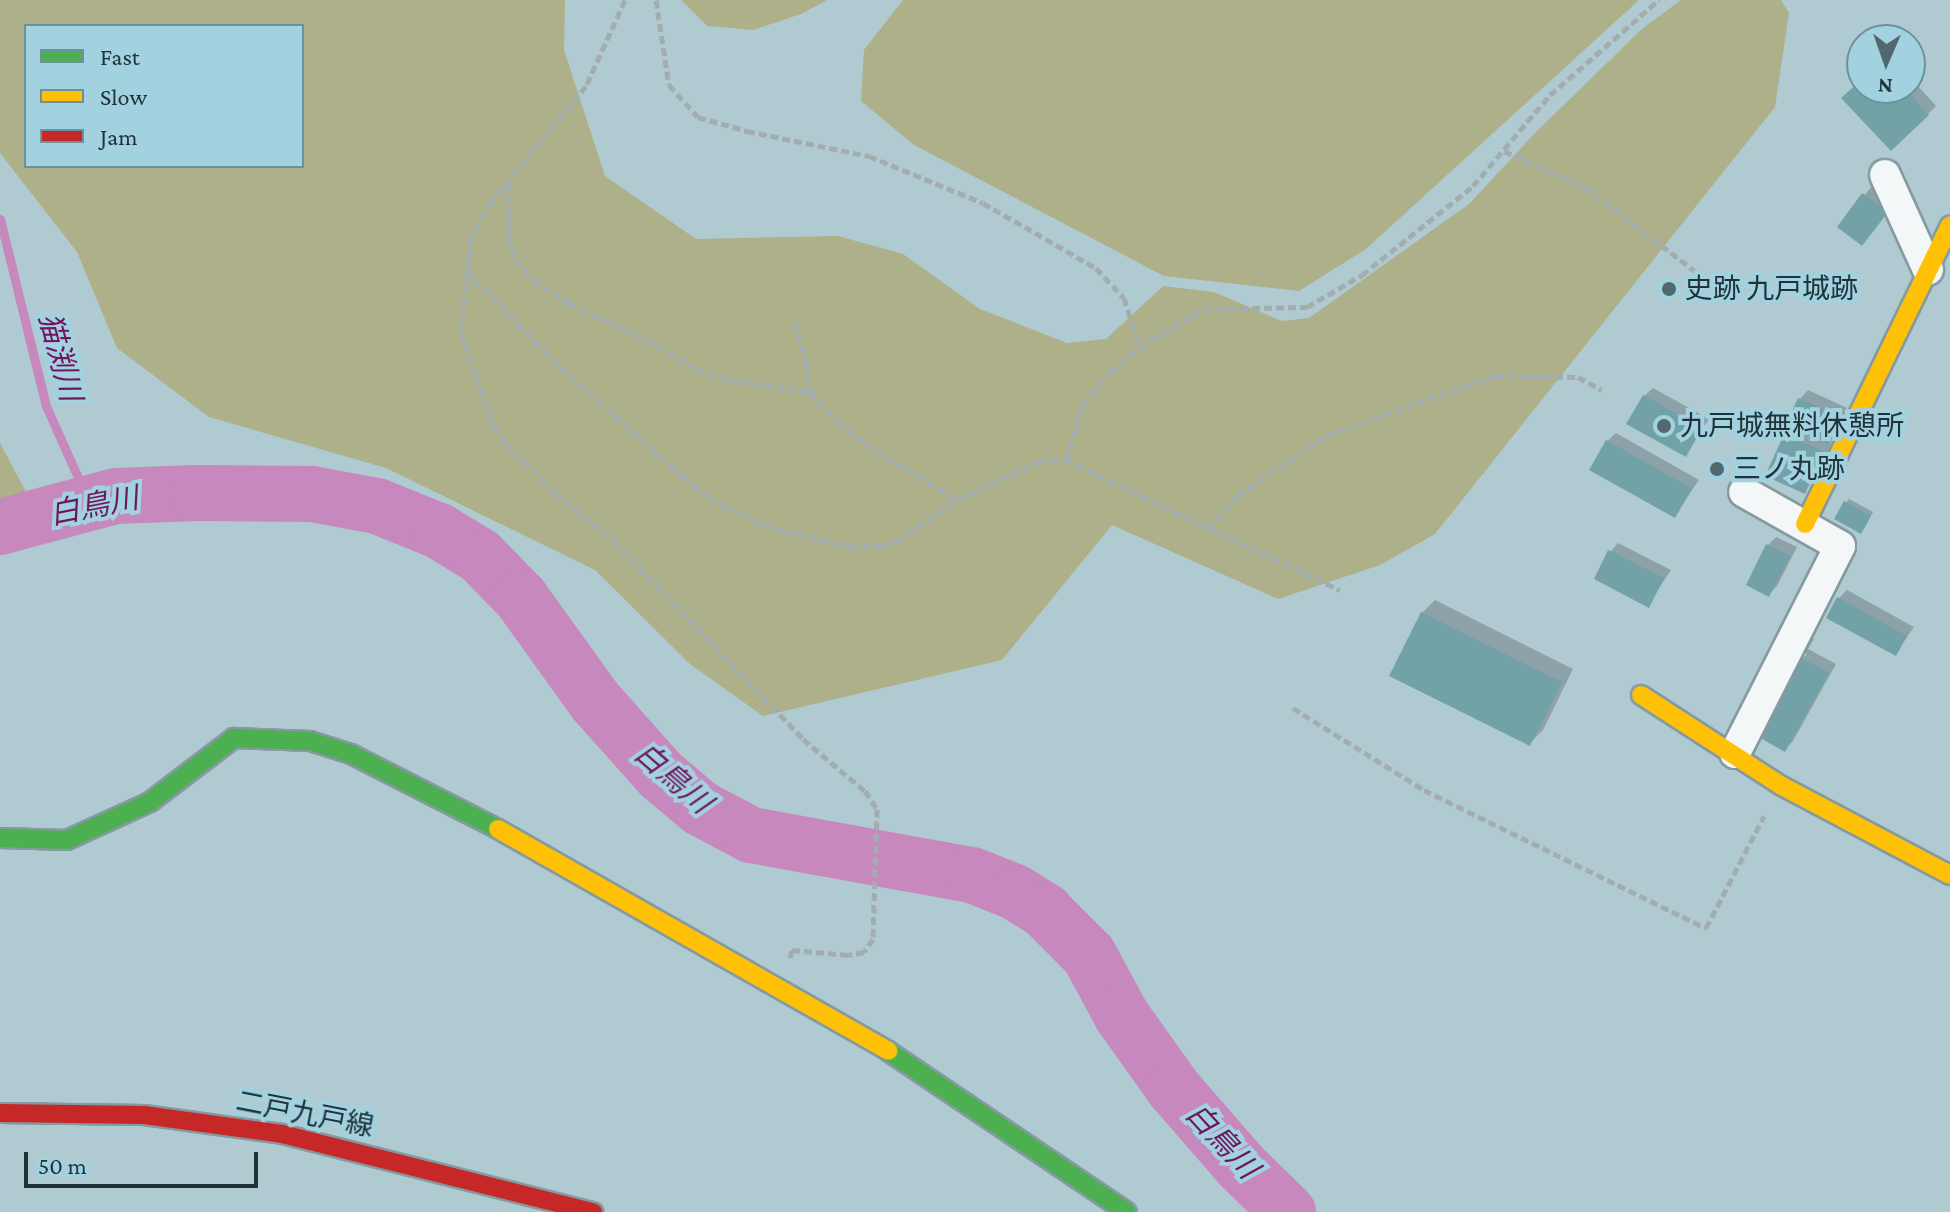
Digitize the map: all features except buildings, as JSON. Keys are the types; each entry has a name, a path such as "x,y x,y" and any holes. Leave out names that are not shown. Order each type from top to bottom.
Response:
{"street":[{"path":"1885,175 1928,270"},
{"path":"1805,524 1950,225"},
{"path":"1735,753 1840,546 1744,492"},
{"path":"1641,695 1735,753 1780,785 1950,875"},
{"path":"0,838 67,840 150,802 234,738 310,741 351,754 544,852 710,952 876,1043 1127,1212"},
{"name":"二戸九戸線","path":"0,1113 144,1115 282,1134 593,1212"}],"path":[{"path":"625,0 586,86 491,202 471,237 461,333 494,426 506,444 555,493 614,541 803,739 865,791 877,809 873,939 864,952 848,955 792,950 789,956 792,968"},
{"path":"656,0 669,85 698,117 747,131 823,143 869,156 983,203 1096,268 1124,298 1140,349"},
{"path":"1066,460 1083,404 1111,371 1204,309 1307,307 1362,275 1473,186 1550,95 1659,0"},
{"path":"1503,151 1585,187 1704,278"},
{"path":"508,184 509,238 515,260 533,280 570,304 658,345 697,370 729,380 810,392"},
{"path":"466,271 552,359 659,456 710,498 763,525 851,547 880,546 898,541 957,500 1014,471 1040,461 1066,460 1340,590"},
{"path":"794,322 806,361 810,392 837,422 876,451 957,500"},
{"path":"1208,528 1238,495 1327,435 1495,376 1578,377 1602,390"},
{"path":"1293,708 1424,790 1706,928 1780,785"}],"green space":[{"path":"0,0 565,0 564,50 605,176 696,239 838,236 903,254 980,309 1067,343 1106,339 1163,286 1214,292 1282,321 1309,318 1469,204 1535,133 1643,28 1681,0 1781,0 1789,13 1775,107 1435,534 1380,565 1278,599 1112,525 1002,660 763,716 690,664 595,570 386,468 209,417 117,348 77,252 0,153"},
{"path":"681,0 827,0 801,14 753,30 707,26"},
{"path":"903,0 1639,0 1366,249 1299,291 1164,276 914,145 861,101 864,50"},
{"path":"0,443 40,518 0,529"}],"waterway":[{"name":"猫渕川","path":"0,219 46,406 89,502"},
{"name":"白鳥川","path":"0,527 116,496 312,494 377,506 439,531 480,556 521,598 595,701 661,775 700,808 751,835 972,875 1015,892 1045,911 1089,955 1122,1016 1174,1089 1241,1166 1288,1212"}],"traffic: fast":[{"path":"0,838 67,840 150,802 234,738 310,741 351,754 498,829"},
{"path":"888,1051 1127,1212"}],"traffic: slow":[{"path":"1805,524 1950,225"},
{"path":"1641,695 1780,785 1950,875"},
{"path":"498,829 888,1051"}],"traffic: jam":[{"path":"0,1113 144,1115 282,1134 593,1212"}],"place":[{"name":"史跡 九戸城跡","path":"1669,289"},
{"name":"九戸城無料休憩所","path":"1664,426"},
{"name":"三ノ丸跡","path":"1717,469"}]}
